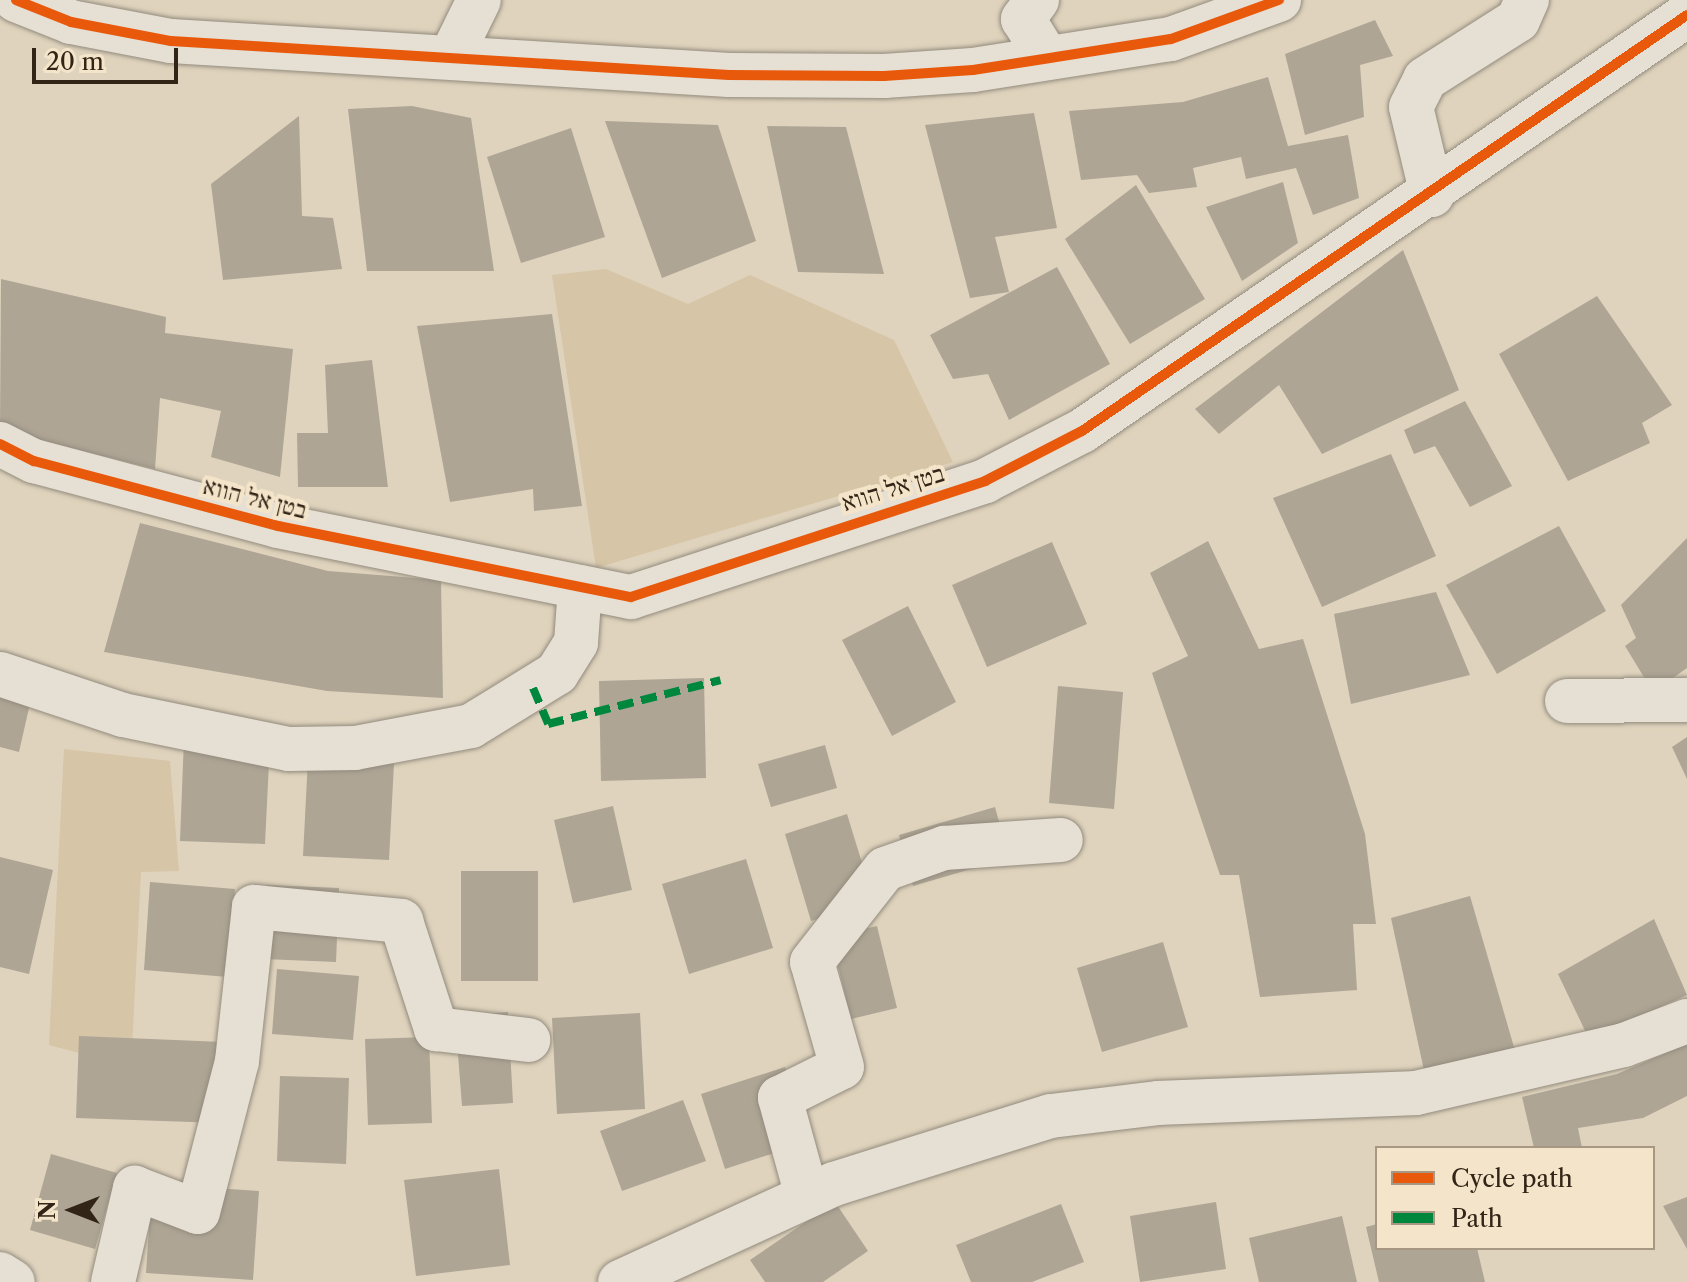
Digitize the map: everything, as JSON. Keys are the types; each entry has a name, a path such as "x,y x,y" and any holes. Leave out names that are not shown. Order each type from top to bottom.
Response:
{"street":[{"path":"16,0 71,22 171,41 452,55 729,75 853,76 973,70 1046,56 1171,39 1279,0"},
{"path":"452,55 479,0"},
{"path":"1037,0 1023,19 1046,56"},
{"path":"1432,195 1411,107 1425,79 1518,20 1527,0"},
{"name":"בטן אל הווא","path":"0,444 34,461 278,526 631,597 985,481 1082,431 1432,195 1687,15"},
{"path":"0,674 123,715 289,749 355,748 471,726 557,673 576,643 580,587"},
{"path":"1567,701 1687,700"},
{"path":"807,1196 780,1098 842,1067 812,962 885,869 944,848 1061,840"},
{"path":"113,1282 135,1188 198,1212 237,1061 254,907 401,921 436,1029 528,1040"},
{"path":"620,1282 807,1196 1051,1116 1159,1103 1416,1093 1624,1045 1687,1021"},
{"path":"0,1274 13,1282"}],"shaded area":[{"path":"606,269 688,304 750,275 894,340 953,462 596,568 552,275"},
{"path":"64,749 170,761 179,871 141,872 131,1067 49,1045"}],"building":[{"path":"1375,20 1393,56 1360,65 1364,117 1305,135 1285,54"},
{"path":"1268,77 1288,146 1348,135 1359,198 1313,215 1296,168 1246,179 1241,157 1193,168 1197,187 1149,193 1137,175 1081,180 1069,111 1183,102"},
{"path":"412,106 471,118 494,271 367,271 348,109"},
{"path":"1034,113 1057,228 995,237 1009,292 970,298 925,125"},
{"path":"299,116 302,216 333,218 342,269 223,280 211,184"},
{"path":"605,121 718,125 756,241 662,278"},
{"path":"767,126 846,127 884,274 798,272"},
{"path":"571,128 605,237 521,263 487,157"},
{"path":"1283,182 1298,243 1242,281 1206,207"},
{"path":"1136,185 1205,299 1130,344 1065,239"},
{"path":"1403,250 1459,390 1322,454 1279,385 1219,434 1195,409"},
{"path":"1057,267 1110,364 1009,420 988,374 953,379 930,335"},
{"path":"1,279 166,317 165,333 293,349 280,477 211,457 221,411 160,398 155,469 0,430"},
{"path":"1597,296 1672,405 1642,423 1650,443 1568,481 1499,354"},
{"path":"552,314 582,506 534,511 533,489 450,502 417,326"},
{"path":"372,360 388,487 298,487 297,433 328,433 325,365"},
{"path":"1465,401 1512,486 1470,507 1435,446 1414,454 1404,430"},
{"path":"1391,454 1436,556 1322,607 1273,498"},
{"path":"140,523 328,571 441,580 443,698 327,691 104,652"},
{"path":"1559,526 1606,611 1497,674 1446,585"},
{"path":"1687,538 1687,668 1653,692 1625,646 1636,638 1621,605"},
{"path":"1208,541 1259,649 1303,639 1365,834 1376,924 1353,924 1357,990 1260,997 1239,875 1220,875 1152,673 1188,656 1150,573"},
{"path":"1052,542 1087,624 987,667 952,585"},
{"path":"1436,592 1470,675 1351,704 1334,614"},
{"path":"908,606 956,702 892,736 842,640"},
{"path":"0,669 36,677 19,752 0,747"},
{"path":"704,678 706,778 601,781 599,681"},
{"path":"1058,686 1123,692 1114,809 1049,803"},
{"path":"1687,737 1687,779 1672,747"},
{"path":"184,738 270,742 265,844 180,841"},
{"path":"825,745 837,788 771,807 758,764"},
{"path":"308,759 394,763 389,860 303,856"},
{"path":"613,806 632,890 573,903 554,820"},
{"path":"995,807 1009,858 913,886 899,835"},
{"path":"847,814 874,902 811,921 785,834"},
{"path":"0,857 53,870 29,974 0,967"},
{"path":"746,859 773,948 689,974 662,884"},
{"path":"461,871 538,871 538,981 461,981"},
{"path":"150,882 235,889 228,977 144,970"},
{"path":"267,885 339,888 336,962 264,959"},
{"path":"1470,896 1516,1054 1425,1075 1391,918"},
{"path":"1654,919 1687,995 1589,1039 1558,974"},
{"path":"877,926 897,1008 851,1019 831,937"},
{"path":"1163,942 1188,1027 1102,1052 1077,968"},
{"path":"277,969 359,976 353,1040 272,1034"},
{"path":"508,1012 513,1103 462,1106 455,1016"},
{"path":"640,1013 645,1109 557,1114 552,1018"},
{"path":"79,1036 223,1042 220,1123 76,1118"},
{"path":"429,1037 432,1123 368,1125 365,1039"},
{"path":"1687,1044 1687,1096 1643,1118 1578,1128 1582,1146 1534,1146 1522,1097 1617,1074"},
{"path":"785,1067 808,1142 725,1169 701,1094"},
{"path":"280,1076 349,1078 346,1164 277,1161"},
{"path":"683,1100 706,1161 622,1191 600,1131"},
{"path":"51,1154 117,1173 95,1249 30,1230"},
{"path":"499,1169 510,1265 416,1276 404,1180"},
{"path":"152,1184 259,1191 253,1280 146,1273"},
{"path":"1687,1197 1687,1249 1663,1206"},
{"path":"835,1202 868,1251 823,1282 765,1282 750,1260"},
{"path":"1216,1202 1226,1269 1140,1282 1130,1216"},
{"path":"1061,1204 1084,1262 1032,1282 971,1282 956,1245"},
{"path":"1342,1216 1357,1282 1259,1282 1249,1238"},
{"path":"1375,1225 1375,1250 1477,1250 1485,1282 1379,1282 1366,1227"}],"marked path":[{"path":"533,688 548,724 720,680"}],"cycle path":[{"path":"16,0 71,22 171,41 729,75 884,76 973,70 1171,39 1279,0"},
{"path":"0,444 34,461 278,526 631,597 985,481 1082,431 1687,15"}]}
